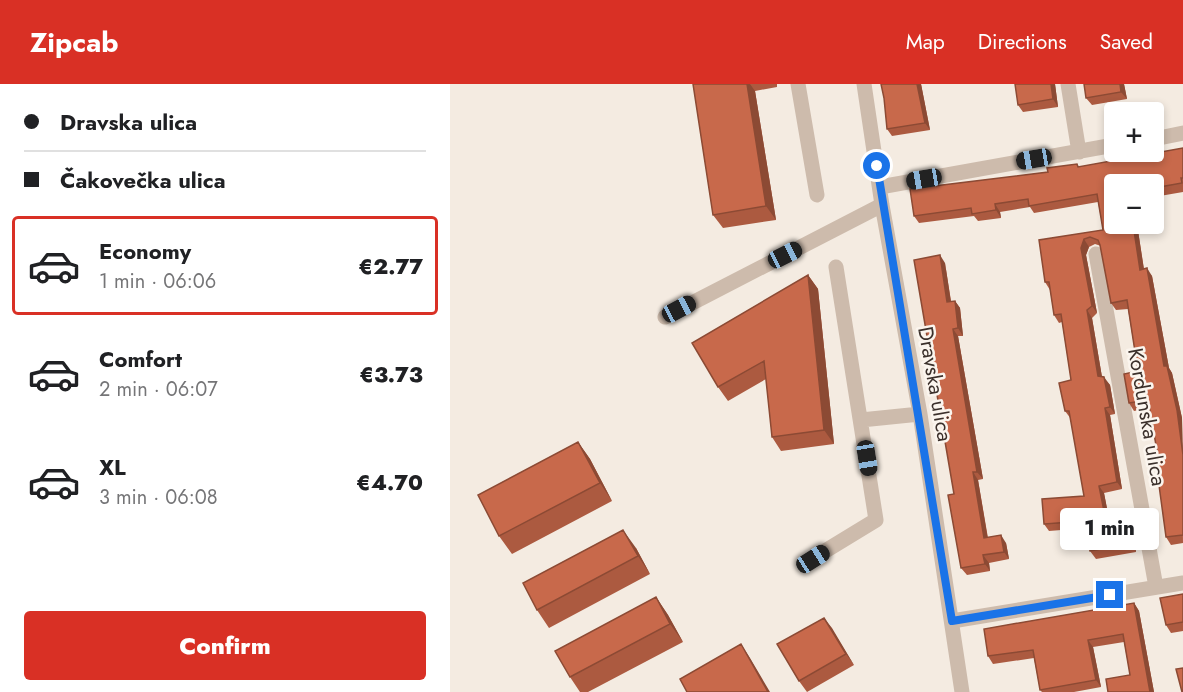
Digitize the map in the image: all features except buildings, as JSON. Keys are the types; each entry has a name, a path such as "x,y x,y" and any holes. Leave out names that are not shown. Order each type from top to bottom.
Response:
{"street":[{"path":"798,84 817,195"},
{"name":"Dravska ulica","path":"864,84 882,205 920,414 962,692"},
{"path":"1068,84 1079,152"},
{"path":"1164,137 1183,134"},
{"path":"880,187 1104,147"},
{"path":"665,317 882,205"},
{"name":"Kordunska ulica","path":"1096,254 1156,588"},
{"path":"813,559 876,520 836,267"},
{"path":"861,420 920,414"},
{"path":"952,621 1183,583"}],"route":[{"path":"877,166 920,414 952,621 1110,595"}]}
